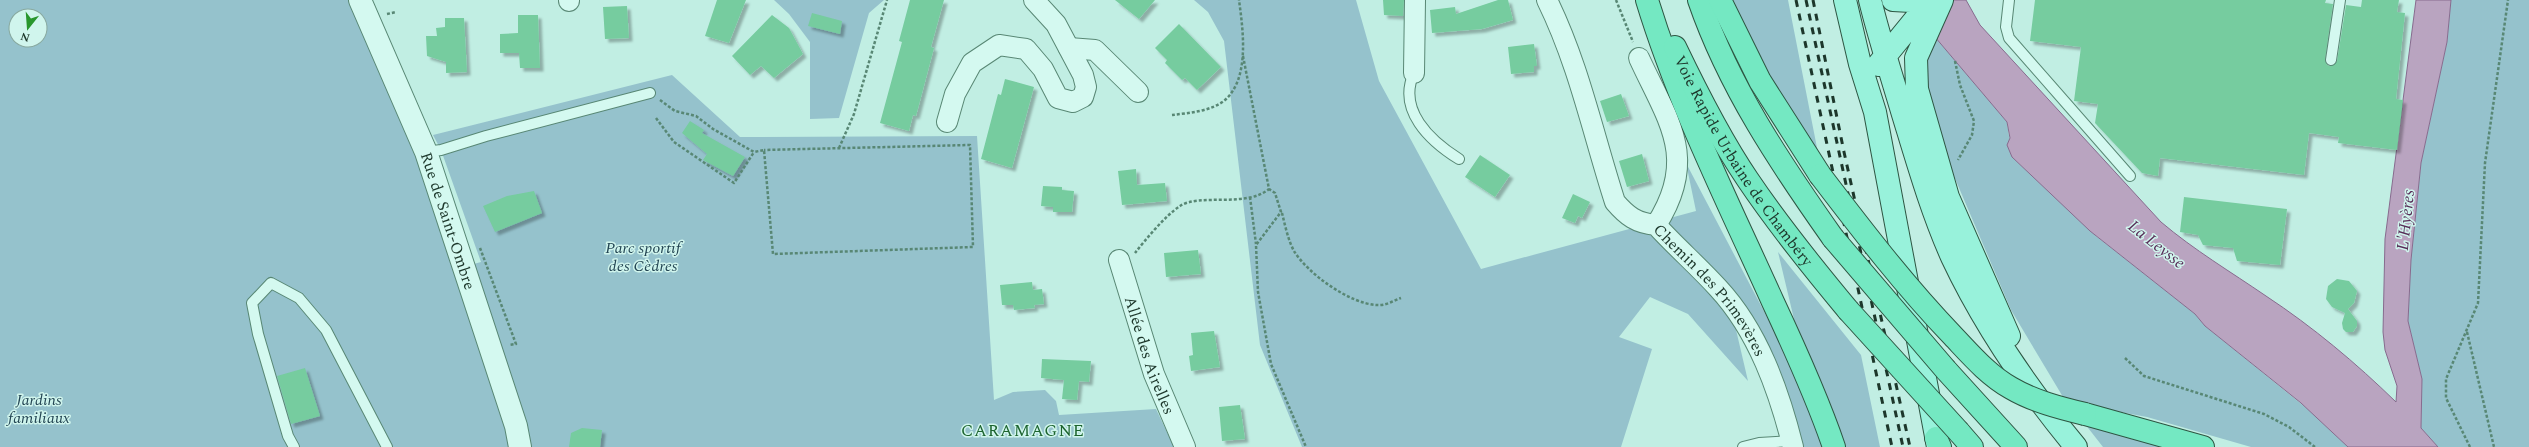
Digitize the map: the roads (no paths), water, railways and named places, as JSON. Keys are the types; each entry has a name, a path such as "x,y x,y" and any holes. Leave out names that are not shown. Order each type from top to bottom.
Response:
{"highway":[{"path":"1647,0 1688,116 1801,363 1834,447"},
{"name":"Voie Rapide Urbaine de Chambéry","path":"1656,0 1694,87 1747,179 1801,253 1848,310 1965,440"},
{"path":"1699,0 1737,88 1765,138 1833,238 1946,370 2016,447"},
{"path":"1720,0 1760,80 1820,174 1877,250 1918,298 1986,370 2012,389 2036,399 2204,447"}],"main road":[{"path":"1845,0 1860,64 1875,112 1938,444"},
{"path":"1870,0 1919,168 1952,256 1976,304 2046,411 2076,447"},
{"path":"1894,1 1934,1 1919,31 1916,58 1917,89 1944,185 1964,237 2046,411"},
{"path":"1875,112 1874,74 1886,55 1919,31"}],"street":[{"name":"Rue de Saint-Ombre","path":"360,0 426,152 514,419 520,447"},
{"path":"947,122 955,94 972,63 999,45 1026,49 1043,69 1058,98 1073,102 1083,97 1086,86 1083,75 1056,24 1034,0"},
{"path":"1414,72 1415,0"},
{"name":"Chemin des Primevères","path":"1547,0 1563,32 1577,71 1615,202 1627,216 1642,224 1656,225 1719,289 1736,312 1771,377 1792,444"},
{"path":"1069,48 1087,47 1095,50 1138,92"},
{"path":"1639,58 1673,132 1678,150 1674,187 1656,225"},
{"name":"Allée des Airelles","path":"1121,265 1154,374 1185,447"}],"lane":[{"path":"2008,0 2006,26 2009,38 2130,176"},
{"path":"2331,60 2340,0"},
{"path":"1414,72 1408,90 1417,120 1440,147 1459,159"},
{"path":"426,152 650,93"},
{"path":"294,447 288,436 258,334 252,303 271,283 299,298 326,330 387,447"},
{"path":"1743,447 1759,443 1792,444"}],"water":[{"path":"1913,0 1966,0 1980,25 2161,222 2199,251 2317,333 2350,359 2396,402 2397,386 2385,350 2383,332 2385,239 2416,0 2451,0 2447,42 2421,163 2411,260 2408,321 2422,379 2421,428 2438,447 2348,447 2301,403 2205,326 2195,314 2090,231 2012,157 2007,145 2010,138 2007,122 1935,37"}],"railway":[{"path":"1796,0 1892,447"},
{"path":"1806,0 1903,447"},
{"path":"1813,0 1844,152 1910,447"}],"district":[{"name":"CARAMAGNE","path":"1023,430"}],"water label":[{"name":"L'Hyères","path":"2405,220"},
{"name":"La Leysse","path":"2157,244"}],"park label":[{"name":"Parc sportif des Cèdres","path":"643,256"},
{"name":"Jardins familiaux","path":"39,408"}]}
